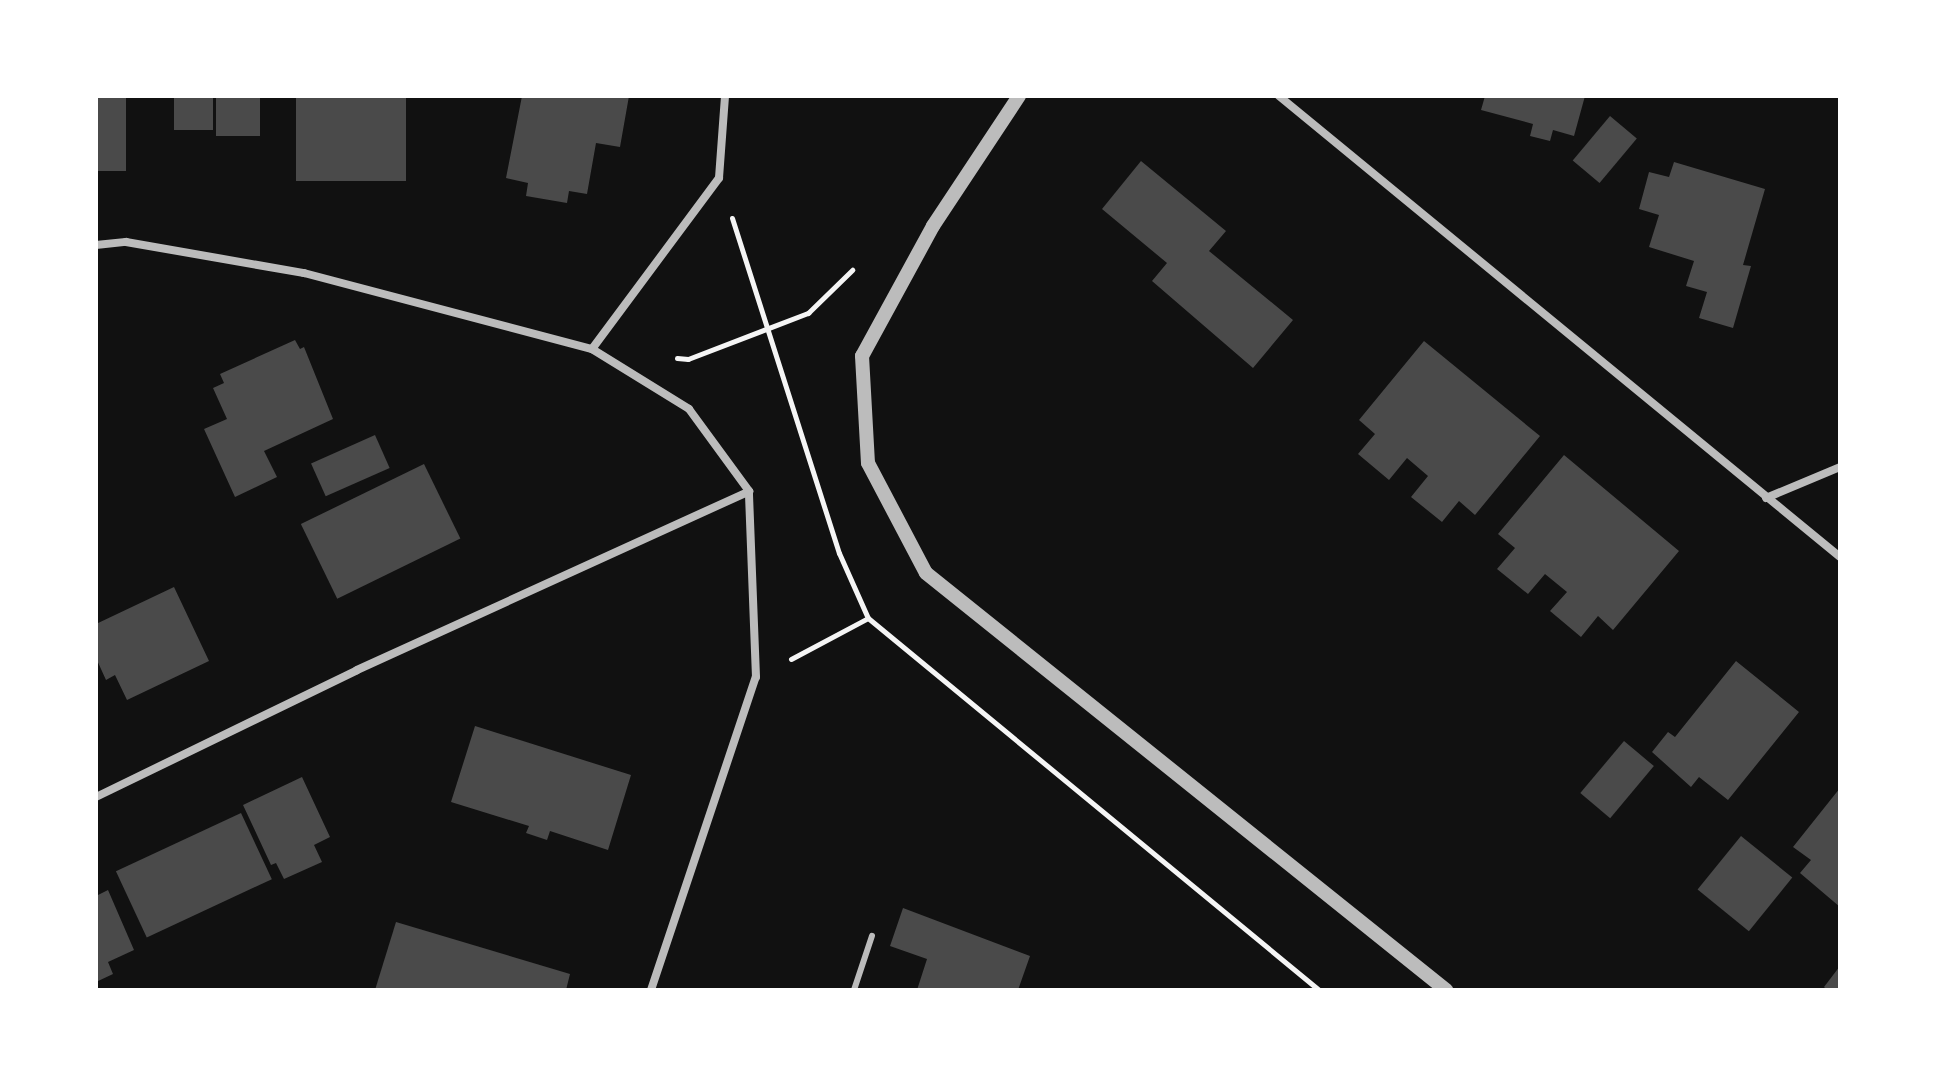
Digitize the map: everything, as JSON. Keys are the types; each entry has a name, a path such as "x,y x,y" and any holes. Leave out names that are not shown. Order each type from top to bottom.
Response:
{"street":[{"path":"592,349 719,178 725,96"},
{"path":"1019,96 933,226 862,356 868,463 926,573 1446,990"},
{"path":"1279,96 1840,557"},
{"path":"96,245 126,242 304,273 592,349 689,409 749,491 756,677 651,990"},
{"path":"1766,498 1840,467"},
{"path":"96,797 357,670 749,491"}],"lane":[{"path":"854,990 872,936"}],"path":[{"path":"719,178 839,553 868,618 1319,990"},
{"path":"672,357 688,359 808,313 852,270"},
{"path":"756,677 868,618"}],"building":[{"path":"96,96 126,96 126,171 96,171"},
{"path":"174,96 213,96 213,130 174,130"},
{"path":"216,96 260,96 260,136 216,136"},
{"path":"296,96 406,96 406,181 296,181"},
{"path":"522,96 629,96 620,147 596,143 587,194 569,191 567,203 526,196 528,183 506,178"},
{"path":"1485,96 1585,96 1574,136 1553,130 1550,141 1530,136 1533,124 1481,110"},
{"path":"1610,116 1637,138 1600,183 1573,160"},
{"path":"1141,161 1226,231 1209,251 1293,320 1253,368 1152,281 1167,263 1102,209"},
{"path":"1674,162 1765,189 1743,265 1751,266 1733,328 1699,318 1707,292 1686,286 1694,261 1649,247 1659,215 1639,209 1649,172 1669,177"},
{"path":"295,340 300,349 304,347 333,419 264,451 277,477 235,497 204,429 227,419 213,388 224,383 220,374"},
{"path":"1424,341 1540,436 1475,515 1459,501 1442,522 1411,497 1428,476 1407,458 1389,480 1358,454 1375,434 1359,420"},
{"path":"375,435 390,468 326,496 311,463"},
{"path":"1564,455 1679,551 1613,630 1598,616 1581,637 1550,611 1567,592 1545,574 1528,594 1497,569 1515,548 1498,534"},
{"path":"424,464 460,539 337,599 301,524"},
{"path":"174,587 209,661 127,700 115,675 106,680 96,658 96,624"},
{"path":"1736,661 1799,712 1728,800 1699,777 1691,787 1652,752 1668,732 1675,737"},
{"path":"475,726 631,775 608,850 550,831 547,840 526,833 529,826 451,802"},
{"path":"1624,741 1654,766 1610,818 1580,793"},
{"path":"302,777 330,837 314,845 322,862 284,879 276,863 271,865 243,805"},
{"path":"1840,788 1840,907 1800,873 1811,860 1793,847"},
{"path":"241,813 272,879 147,937 116,871"},
{"path":"1741,836 1792,878 1749,931 1698,890"},
{"path":"108,890 134,950 108,962 113,974 96,982 96,896"},
{"path":"903,908 1030,956 1018,990 917,990 927,959 890,946"},
{"path":"396,922 570,974 566,990 375,990"},
{"path":"1840,966 1840,990 1827,990 1824,987"}]}
